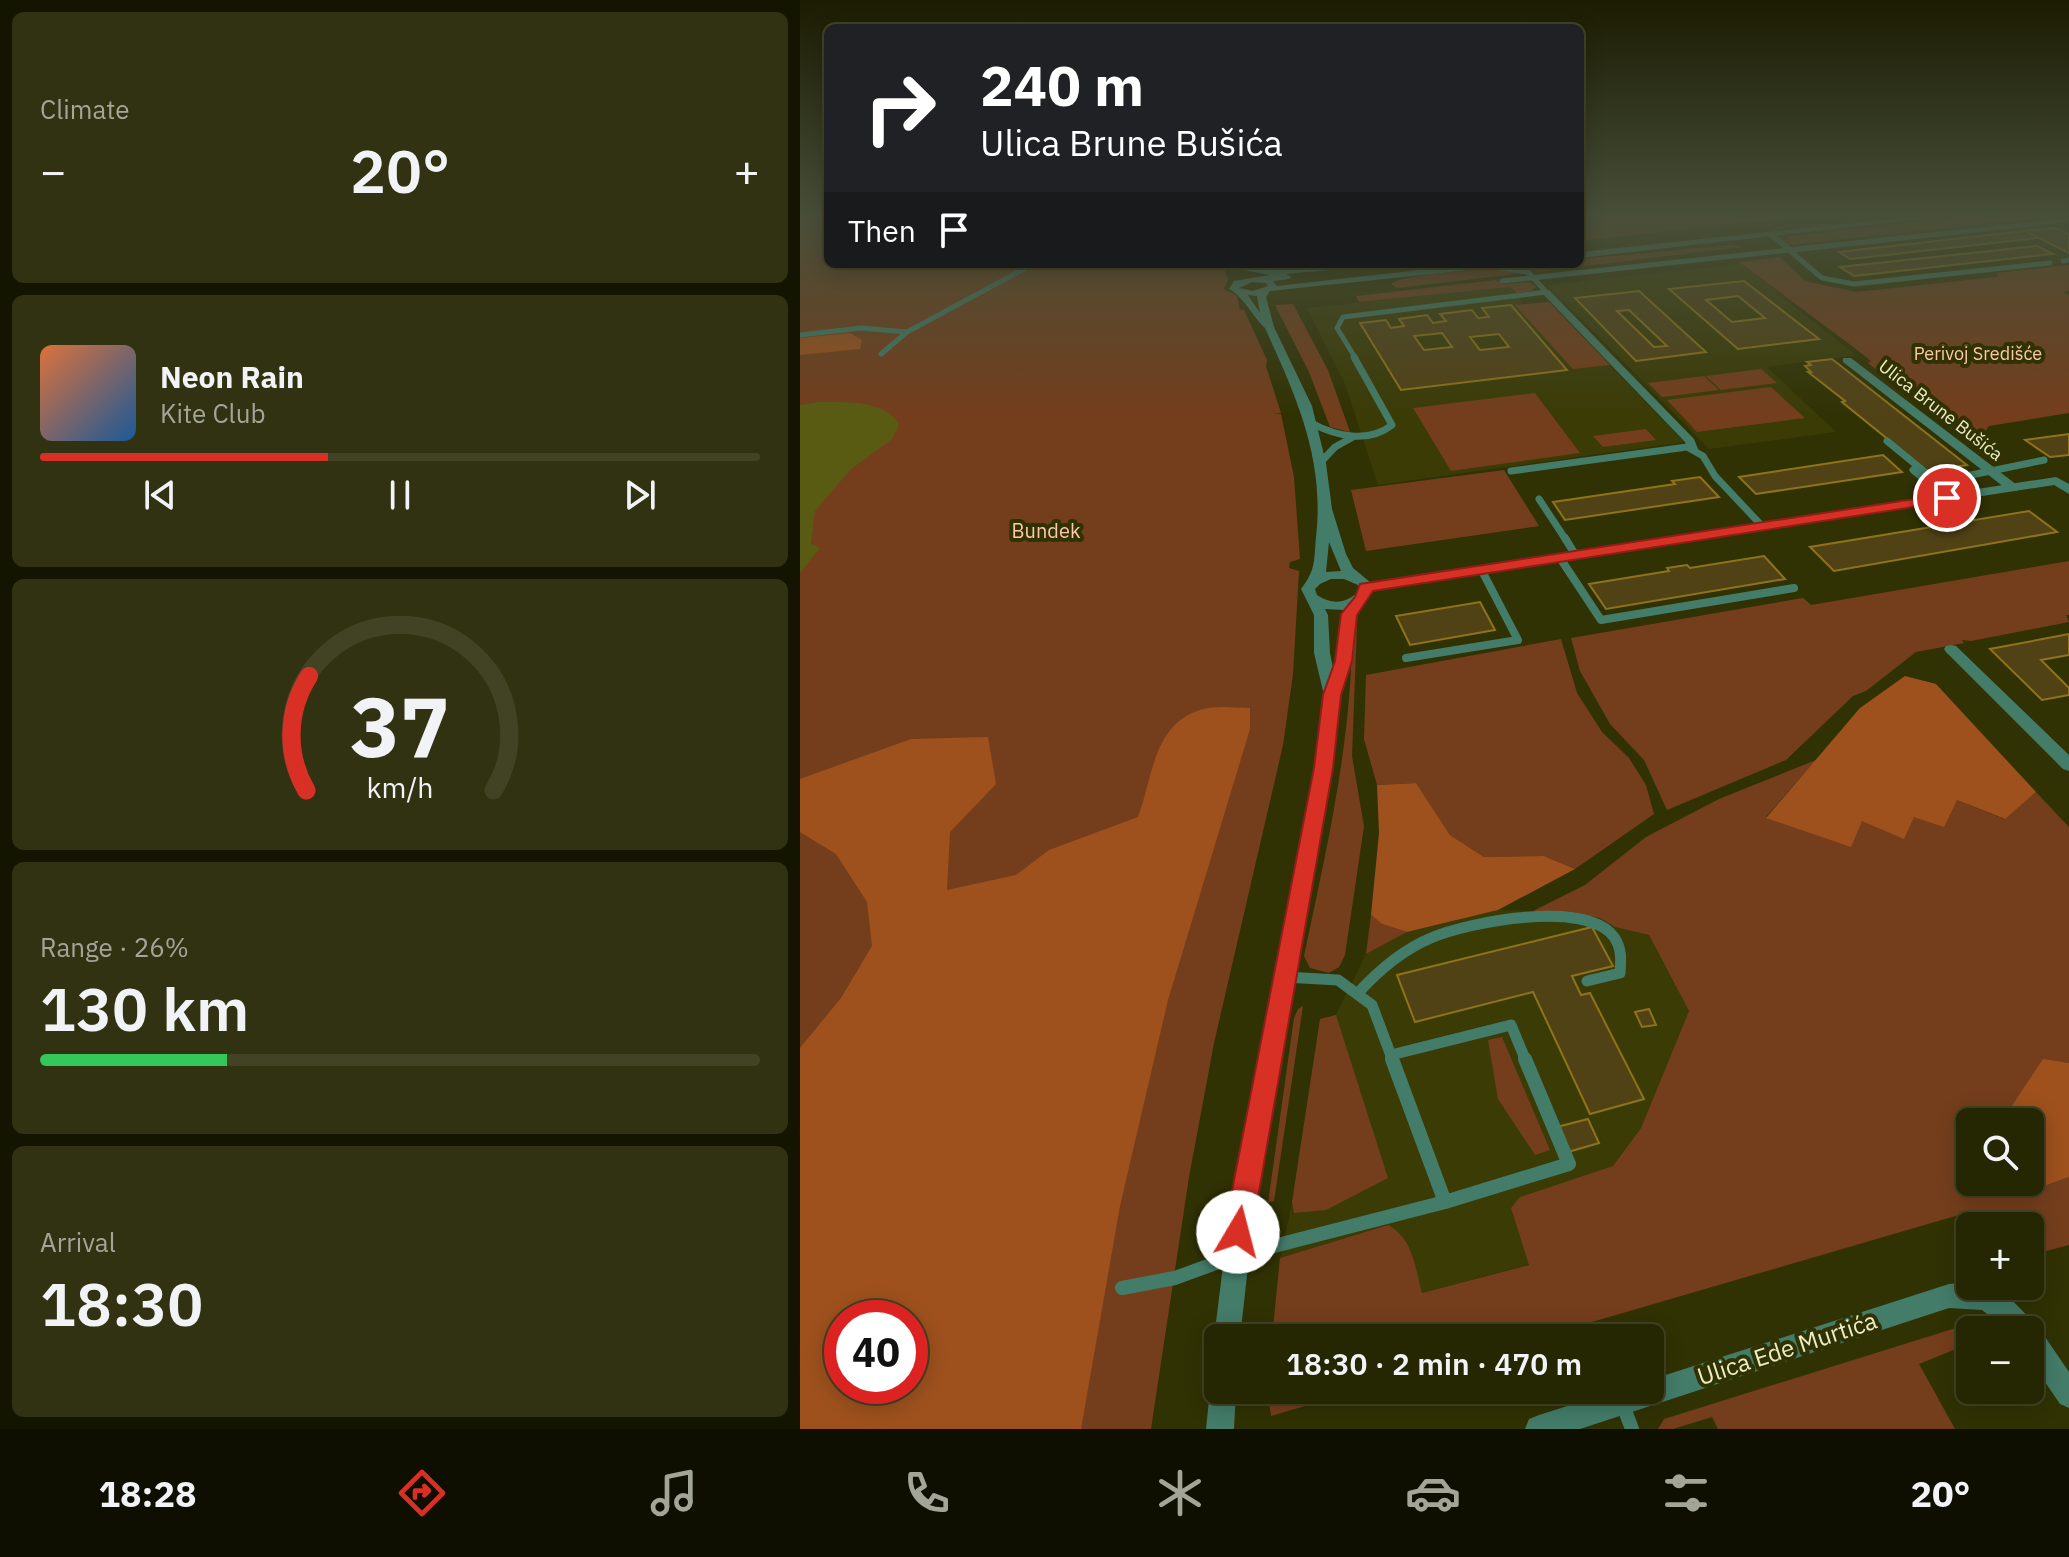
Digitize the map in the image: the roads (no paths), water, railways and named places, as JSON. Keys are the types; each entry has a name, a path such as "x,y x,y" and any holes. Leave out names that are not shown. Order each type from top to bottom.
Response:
{"street":[{"path":"1239,283 1239,288 1259,318 1269,327"},
{"path":"1239,288 1250,283"},
{"path":"1271,283 1261,297 1269,327 1298,385 1320,463 1326,509 1319,574 1308,593 1321,615 1322,653 1332,695"},
{"path":"1239,288 1268,291 1317,283"},
{"path":"1267,311 1278,293 1304,284"},
{"path":"1546,292 1690,441 1693,449"},
{"name":"Ulica Brune Bušića","path":"1847,360 2013,488"},
{"path":"2062,480 2069,490"},
{"name":"Ulica Brune Bušića","path":"1366,587 2062,480"},
{"path":"1314,601 1339,607 1363,598 1366,587 1340,560 1335,528 1326,509"},
{"path":"1315,581 1329,575 1354,577"},
{"path":"1228,1324 1245,1186 1323,768 1332,695 1343,661 1349,614 1357,602"},
{"path":"1951,649 2069,765"},
{"name":"Ulica Ede Murtića","path":"1664,1388 1949,1296 1966,1293 1991,1298 2010,1316"},
{"path":"2044,1358 2069,1395"},
{"path":"1220,1429 1222,1404"},
{"name":"Ulica Ede Murtića","path":"1539,1429 1579,1423 1617,1404"}],"lane":[{"path":"881,354 907,332 998,283"},
{"path":"1537,283 1546,292"},
{"path":"1311,423 1330,433 1356,436 1390,429 1391,421 1339,332 1339,320 1354,314 1546,292"},
{"path":"800,335 861,328 907,332"},
{"path":"1320,463 1335,447 1356,436"},
{"path":"1887,441 1937,482 2044,460"},
{"path":"1511,471 1681,447 1693,449 1703,456 1715,476 1763,527"},
{"path":"1889,450 1947,498"},
{"path":"1539,499 1576,556"},
{"path":"1560,558 1601,620 1794,588"},
{"path":"1406,658 1518,640 1482,571"},
{"path":"1358,993 1384,964 1432,937 1499,918 1585,922 1599,925 1612,934 1622,954 1620,973 1587,981"},
{"path":"1285,977 1338,980 1372,1005 1445,1202"},
{"path":"1122,1288 1175,1278 1235,1256 1445,1202 1569,1164 1511,1025 1391,1055"},
{"path":"1622,1404 1632,1429"}],"park label":[{"name":"Perivoj Središće","path":"1978,353"},
{"name":"Bundek","path":"1046,530"}]}
